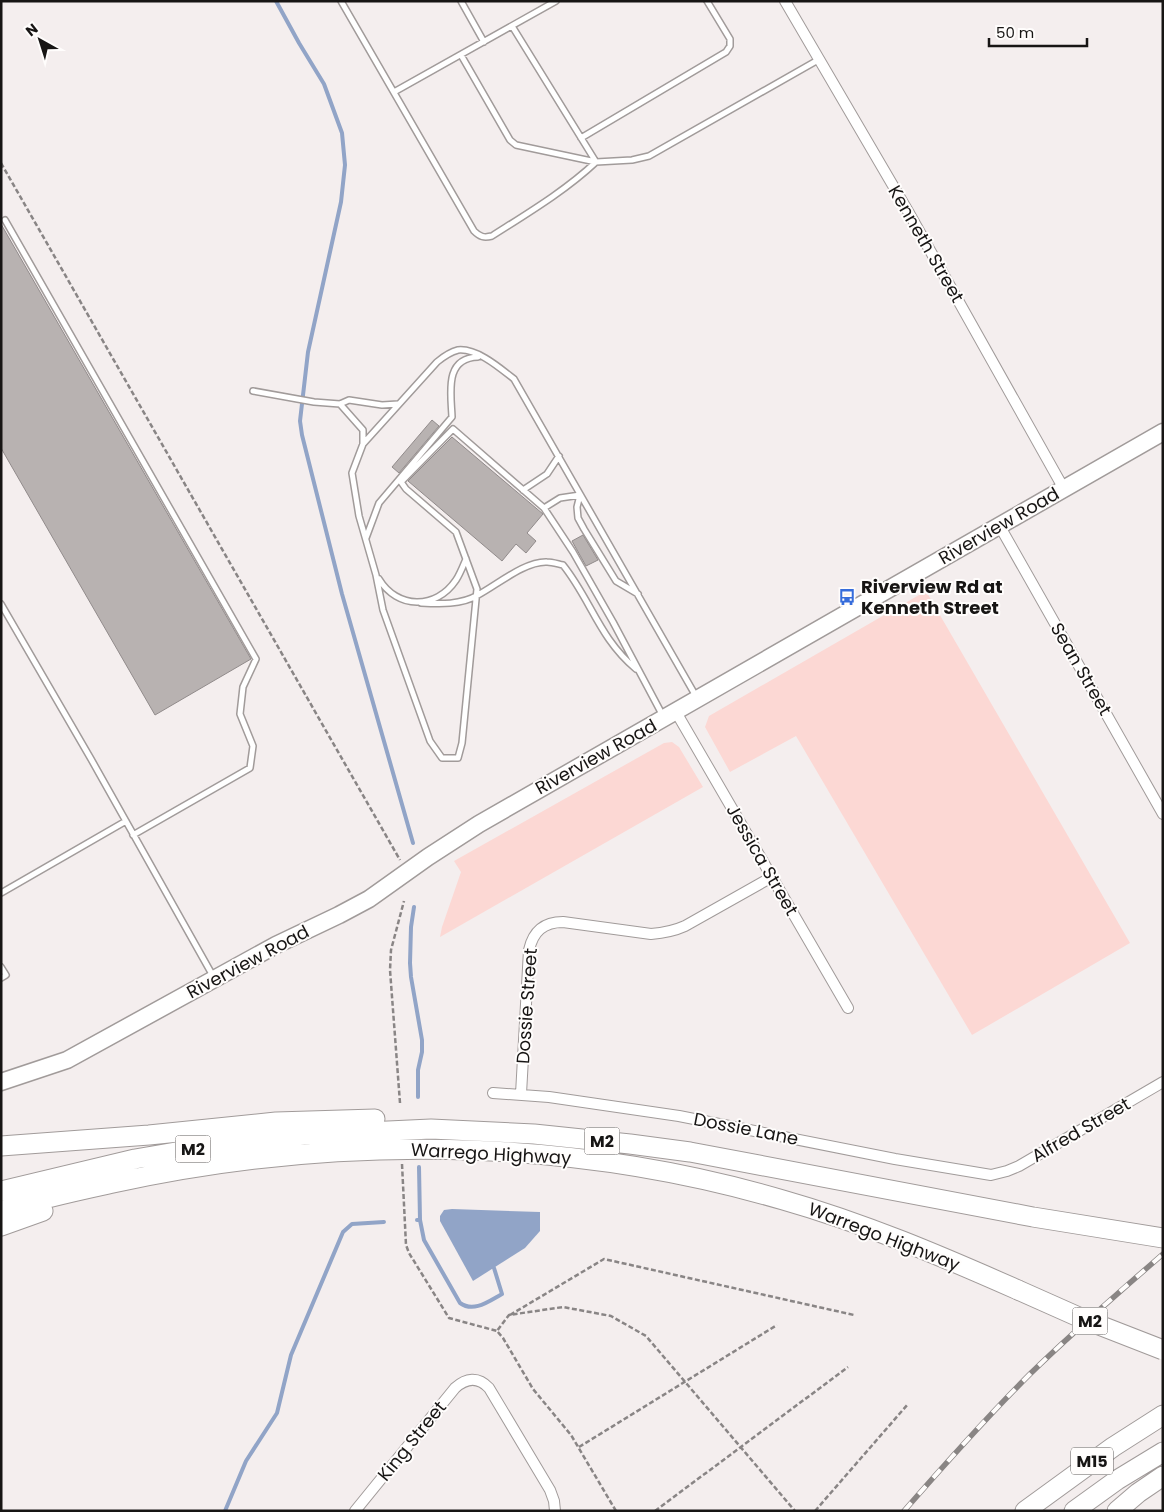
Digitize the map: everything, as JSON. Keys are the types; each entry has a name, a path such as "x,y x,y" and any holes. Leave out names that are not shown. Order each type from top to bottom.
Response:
{"highway":[{"path":"1,1146 149,1135 276,1122 412,1118 431,1129"},
{"name":"Warrego Highway","path":"1,1192 127,1161 199,1148 303,1136 431,1129 534,1134 690,1152 1095,1228 1163,1238"},
{"name":"Warrego Highway","path":"1,1211 68,1193 162,1172 281,1156 339,1151 451,1149 514,1152 637,1166 743,1189 861,1225 939,1256 1081,1318 1163,1350"},
{"path":"1,1226 53,1207 68,1193"},
{"name":"M15","path":"1025,1511 1113,1447 1163,1415"},
{"name":"M15","path":"1074,1511 1117,1480 1163,1452"},
{"path":"1118,1511 1138,1493 1163,1476"}],"main road":[{"name":"Riverview Road","path":"1,1082 50,1067 75,1056 276,945 369,899 464,834 1064,488 1161,438"},
{"name":"Riverview Road","path":"1,1073 26,1073"}],"street":[{"name":"Kenneth Street","path":"784,1 909,213 1064,488"},
{"name":"Sean Street","path":"999,525 1163,814"},
{"name":"Jessica Street","path":"670,716 772,877 848,1008"},
{"name":"Dossie Street","path":"521,1094 529,950 531,942 540,928 554,922 563,922 651,934 664,933 685,926 772,877"},
{"name":"Alfred Street","path":"997,1174 1019,1166 1163,1082"},
{"name":"Dossie Lane","path":"493,1093 521,1094 679,1116 895,1159 978,1174 997,1174"},
{"name":"King Street","path":"355,1511 455,1388 466,1380 474,1379 484,1383 489,1388 550,1490 555,1511"}],"lane":[{"path":"341,1 474,232 479,236 486,238 492,236 579,178 596,162"},
{"path":"462,1 484,42"},
{"path":"394,92 556,1"},
{"path":"580,138 726,52 730,46 730,39 707,1"},
{"path":"512,26 596,162"},
{"path":"461,56 510,140 516,145 596,162 632,160 649,156 818,60"},
{"path":"6,220 256,659 243,687 240,714 253,746 250,768 133,835"},
{"path":"670,716 636,669 628,649 573,552 544,508 453,429 402,482 406,488 456,532 478,596 462,743 458,758 442,758 430,741 384,610 359,516 352,473 363,444 446,354 459,350 482,357 494,363 514,379 698,699"},
{"path":"366,538 379,503 452,417 450,381 456,366 470,357 482,357"},
{"path":"253,391 314,402 340,404 349,400 382,405 398,404"},
{"path":"340,404 363,430 363,444"},
{"path":"523,490 547,474 559,456"},
{"path":"544,508 560,498 580,495"},
{"path":"580,495 577,508 578,518 584,529 616,581 639,595"},
{"path":"421,603 438,596 447,589 456,580 466,559"},
{"path":"376,575 384,587 402,600 441,604 461,602 478,596 489,587 529,566 546,561 563,565 608,640 625,660 636,669"},
{"path":"1,604 126,821 214,979"},
{"path":"1,893 126,821"},
{"path":"1,967 6,975 1,978"}],"path":[{"path":"1,163 400,860"},
{"path":"400,1103 390,964 393,941 404,901"},
{"path":"401,1158 405,1237 409,1253 448,1318 497,1331 533,1389 571,1435 616,1511"},
{"path":"497,1331 509,1315 604,1259 854,1315"},
{"path":"509,1315 563,1307 611,1316 646,1336 795,1511"},
{"path":"578,1447 777,1325"},
{"path":"655,1511 848,1367"},
{"path":"815,1511 908,1404"}],"shaded area":[{"path":"926,591 1130,943 972,1035 796,736 730,772 705,727 709,716"},
{"path":"672,742 679,747 703,787 440,937 461,872 454,861 664,743"}],"water":[{"path":"444,1210 540,1212 540,1231 525,1248 473,1281 440,1221 440,1216"}],"building":[{"path":"1,224 251,659 155,715 1,448"},
{"path":"432,420 439,426 399,473 392,467"},
{"path":"452,437 543,514 527,533 536,541 526,553 516,544 502,561 408,481"},
{"path":"583,535 598,560 586,566 572,541"}],"waterway":[{"path":"276,1 324,84 342,133 345,165 341,202 308,352 300,421 302,435 342,594 413,843"},
{"path":"414,907 411,927 410,963 422,1040 422,1052 418,1070 418,1097"},
{"path":"417,1220 420,1220 419,1167"},
{"path":"420,1220 424,1240 460,1303 471,1307 481,1305 502,1294 494,1268"},
{"path":"225,1511 246,1461 277,1413 291,1355 343,1232 352,1224 384,1222"}],"railway":[{"path":"904,1511 966,1441 1030,1374 1163,1254"}],"place":[{"name":"Riverview Rd at Kenneth Street","path":"847,597"}]}
